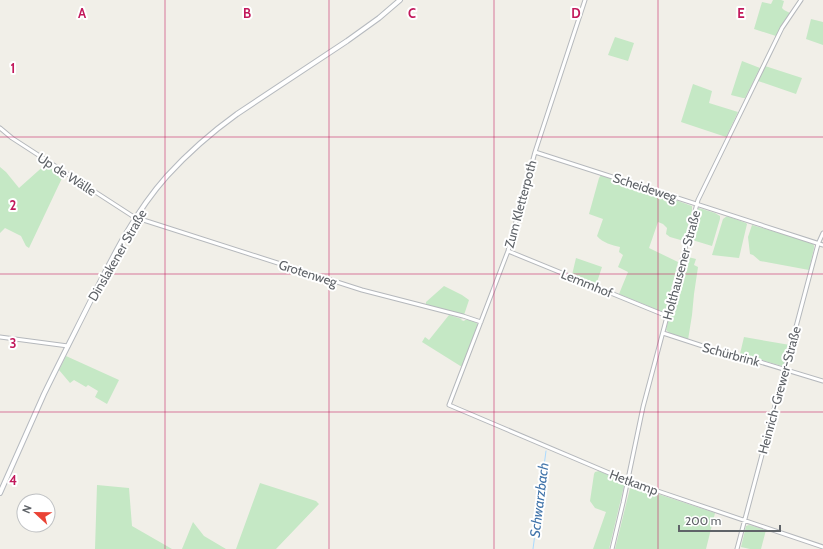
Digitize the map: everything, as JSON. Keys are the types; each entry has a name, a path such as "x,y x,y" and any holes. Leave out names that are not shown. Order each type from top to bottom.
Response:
{"main road":[{"name":"Dinslakener Straße","path":"0,493 44,395 108,266 136,218 167,177 182,160 205,139 237,114 347,42 400,0"}],"street":[{"name":"Zum Kletterpoth","path":"449,406 508,251 535,152 585,0"},
{"name":"Holthausener Straße","path":"612,549 628,482 643,406 696,204 782,28 801,0"},
{"name":"Up de Wälle","path":"0,128 12,138 136,218"},
{"name":"Scheideweg","path":"535,152 823,245"},
{"name":"Grotenweg","path":"136,218 356,288 481,322"},
{"name":"Heinrich-Grewer-Straße","path":"737,549 818,244 823,233"},
{"name":"Lemmhof","path":"508,251 667,316"},
{"name":"Schürbrink","path":"663,332 718,351 748,358 823,381"},
{"path":"0,337 68,346"},
{"name":"Hetkamp","path":"449,406 628,482 823,547"}],"green space":[{"path":"773,0 784,1 782,8 790,13 776,36 754,29 762,2 771,4"},
{"path":"811,19 823,22 823,45 806,39"},
{"path":"615,37 634,43 628,61 608,55"},
{"path":"742,61 760,68 745,98 731,95"},
{"path":"765,66 802,78 796,94 758,81"},
{"path":"693,84 712,91 709,103 738,112 726,137 681,122"},
{"path":"47,163 63,173 63,176 29,248 26,246 21,236 5,228 0,233 0,167 19,188"},
{"path":"601,175 692,206 684,241 670,237 666,234 667,228 658,222 649,248 678,262 666,310 663,312 619,294 628,272 618,267 623,255 619,252 620,247 605,242 597,236 603,219 589,214"},
{"path":"699,208 720,216 712,246 689,239 697,209"},
{"path":"727,216 747,224 739,258 712,255 723,219"},
{"path":"752,225 813,243 814,248 809,270 760,261 750,254 748,237"},
{"path":"684,256 696,259 694,265 698,267 688,340 666,330"},
{"path":"576,258 602,267 596,285 572,275"},
{"path":"444,286 469,300 464,315 426,305 426,302"},
{"path":"449,315 464,321 467,320 476,322 478,325 462,367 422,342 425,337 429,340"},
{"path":"744,337 790,345 784,366 740,354"},
{"path":"66,356 119,380 107,404 95,397 98,391 88,385 86,387 74,380 70,383 59,370"},
{"path":"599,471 625,482 609,549 593,549 606,512 595,508 590,501 594,474 595,472"},
{"path":"260,483 316,501 319,504 276,549 236,549"},
{"path":"97,485 129,488 132,526 172,549 95,549"},
{"path":"632,486 715,513 706,549 615,549 630,488"},
{"path":"193,522 204,536 226,549 182,549"},
{"path":"749,525 766,530 761,549 741,547 746,526"}],"waterway":[{"name":"Schwarzbach","path":"533,549 546,451"}]}
